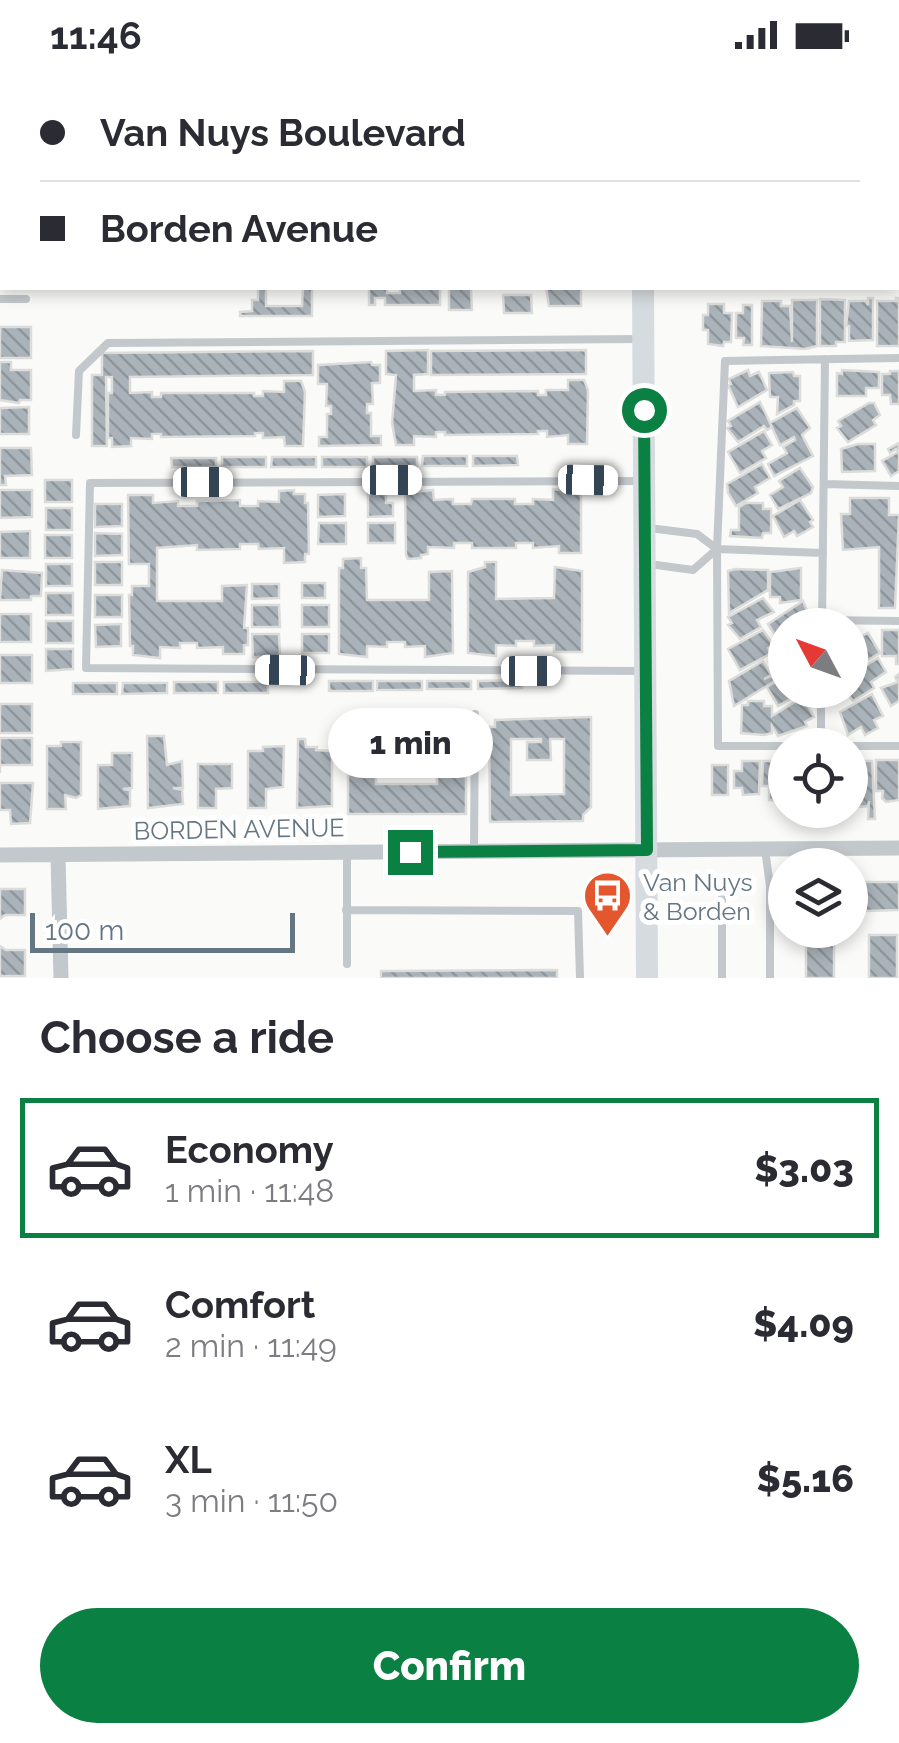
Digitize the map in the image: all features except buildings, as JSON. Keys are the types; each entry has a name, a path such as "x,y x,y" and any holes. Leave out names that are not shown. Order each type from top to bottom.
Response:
{"main road":[{"path":"643,290 647,978"}],"street":[{"name":"BORDEN AVENUE","path":"0,855 899,848"},
{"path":"58,856 61,978"}],"lane":[{"path":"0,299 26,299"},
{"path":"76,435 79,372 108,344 643,338"},
{"path":"768,746 718,746 717,549 725,361 899,358"},
{"path":"822,608 825,360"},
{"path":"644,481 90,483 86,668 646,670"},
{"path":"824,484 899,486"},
{"path":"644,528 697,534 717,549 823,553"},
{"path":"645,563 693,570 717,549"},
{"path":"868,621 899,621"},
{"path":"474,714 474,851"},
{"path":"868,746 899,746"},
{"path":"765,849 770,886 770,978"},
{"path":"347,852 347,964"},
{"path":"722,898 722,978"},
{"path":"346,910 578,911 580,978"}],"place":[{"name":"Van Nuys & Borden","path":"608,938"}],"route":[{"path":"410,852 647,850 644,410"}]}
